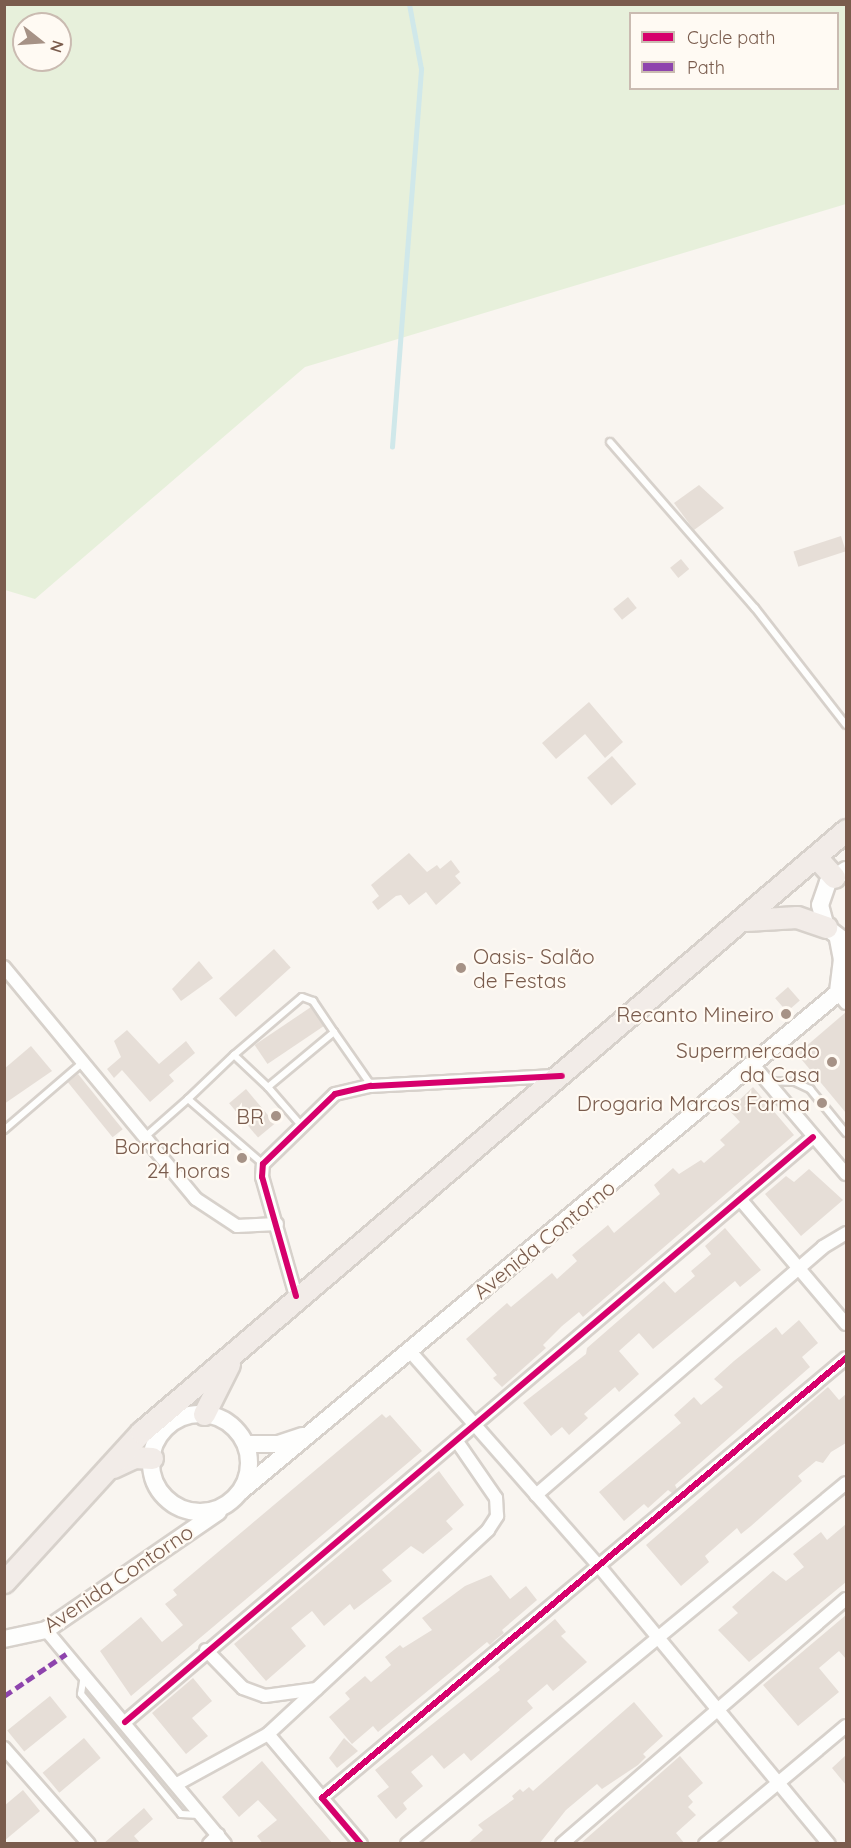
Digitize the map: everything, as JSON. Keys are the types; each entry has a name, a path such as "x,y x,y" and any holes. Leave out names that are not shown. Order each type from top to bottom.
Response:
{"highway":[{"path":"4,1582 141,1432 296,1296 746,920 846,830"},
{"path":"816,857 840,873"},
{"path":"746,920 797,918 837,936"},
{"path":"204,1414 240,1346"},
{"path":"98,1478 123,1461 147,1455 152,1458"}],"street":[{"path":"840,873 824,889 820,905 837,936 842,959 844,994"},
{"path":"4,967 196,1199 212,1213 237,1226 277,1224"},
{"name":"Avenida Contorno","path":"241,1491 313,1434 409,1350 844,994"},
{"path":"754,1066 846,1174"},
{"path":"296,1296 262,1177 263,1164 300,1124 335,1094 371,1086 562,1076"},
{"path":"125,1722 206,1650 813,1137"},
{"path":"740,1199 846,1324"},
{"path":"536,1495 799,1269 846,1233"},
{"path":"409,1350 598,1565 828,1844"},
{"path":"322,1798 846,1358"},
{"path":"204,1414 229,1423 246,1444 250,1463 241,1491 226,1506 205,1513 174,1505 154,1480 152,1458 157,1440 169,1426 185,1417 204,1414"},
{"path":"246,1444 278,1444 313,1434"},
{"path":"177,1784 268,1734 488,1530 497,1516 496,1498 456,1440"},
{"path":"407,1844 657,1636 846,1483"},
{"name":"Avenida Contorno","path":"4,1639 46,1630 226,1506"},
{"path":"562,1844 846,1599"},
{"path":"46,1630 177,1784 202,1815 217,1841"},
{"path":"206,1650 243,1688 265,1696 317,1689"},
{"path":"705,1844 780,1785 846,1726"},
{"path":"268,1734 361,1844"},
{"path":"4,1748 90,1844"}],"lane":[{"path":"610,442 762,617 846,725"},
{"path":"146,1136 188,1100 234,1055 302,997 313,1001 371,1086"},
{"path":"268,1087 334,1032"},
{"path":"234,1055 268,1087 300,1124"},
{"path":"4,1130 84,1062"},
{"path":"766,1081 795,1082 810,1089 846,1132"},
{"path":"188,1100 263,1164"},
{"path":"84,1674 81,1694 181,1814 202,1815"}],"green space":[{"path":"4,5 846,5 846,204 305,367 35,599 5,590"}],"building":[{"path":"699,485 724,508 694,530 674,503"},
{"path":"841,536 846,551 798,567 793,551"},
{"path":"681,559 689,569 678,578 670,568"},
{"path":"628,597 637,608 622,620 613,609"},
{"path":"589,702 623,742 605,758 585,734 556,759 542,743"},
{"path":"612,756 636,784 611,806 587,778"},
{"path":"409,853 427,872 437,865 440,869 451,860 460,872 455,876 461,883 436,905 426,892 409,905 401,895 396,896 378,910 372,902 379,896 371,885"},
{"path":"274,949 291,968 236,1017 219,999"},
{"path":"199,961 213,978 181,1001 172,989"},
{"path":"788,987 800,1001 787,1012 775,998"},
{"path":"311,1007 324,1026 267,1064 255,1045"},
{"path":"846,1012 846,1113 797,1054"},
{"path":"127,1030 159,1064 186,1041 195,1053 169,1075 174,1081 150,1102 122,1070 114,1078 107,1069 121,1057 114,1041"},
{"path":"31,1046 52,1071 4,1104 4,1069"},
{"path":"78,1074 123,1129 113,1137 68,1082"},
{"path":"753,1087 794,1135 583,1317 579,1312 562,1326 543,1345 546,1348 502,1387 493,1378 497,1375 466,1339 507,1303 511,1307 552,1273 557,1279 577,1261 572,1255 608,1225 614,1233 660,1194 654,1185 673,1168 679,1174 701,1160 704,1163 725,1145 720,1140 740,1122 729,1110"},
{"path":"246,1089 275,1123 258,1138 229,1103"},
{"path":"809,1169 843,1200 801,1236 765,1194 786,1176 794,1182"},
{"path":"725,1228 761,1270 740,1287 735,1281 653,1349 639,1333 619,1351 639,1374 619,1392 615,1387 584,1414 588,1418 569,1435 562,1427 551,1436 523,1403 586,1354 587,1348 664,1281 675,1293 695,1276 691,1271 711,1254 705,1246"},
{"path":"799,1320 818,1343 802,1357 810,1367 675,1485 677,1489 672,1493 668,1490 648,1508 644,1504 624,1521 599,1492 681,1423 674,1415 694,1397 701,1405 723,1387 714,1379 734,1361 776,1327 782,1335"},
{"path":"828,1387 839,1400 846,1394 846,1443 831,1452 823,1463 816,1461 798,1476 802,1481 741,1534 737,1528 705,1556 709,1562 681,1586 646,1545"},
{"path":"382,1414 386,1418 390,1415 422,1451 131,1696 100,1651 141,1617 162,1642 183,1625 165,1604 177,1595 173,1590"},
{"path":"439,1471 464,1505 446,1521 453,1529 423,1554 411,1546 382,1570 392,1581 354,1610 350,1604 324,1626 312,1611 291,1628 306,1646 266,1681 234,1644"},
{"path":"846,1524 846,1582 749,1662 718,1630 738,1613 732,1607 773,1571 786,1581 804,1567 793,1554 821,1532 827,1540"},
{"path":"491,1575 510,1599 526,1586 537,1600 502,1630 504,1633 490,1645 487,1642 378,1732 373,1726 352,1744 329,1717 350,1699 345,1693 365,1676 371,1682 391,1665 385,1657 400,1645 403,1648 432,1630 422,1618 465,1586"},
{"path":"846,1615 846,1659 839,1651 819,1668 839,1692 798,1726 763,1685"},
{"path":"555,1619 566,1632 561,1636 587,1662 553,1691 547,1684 527,1701 533,1708 471,1761 464,1753 444,1769 432,1755 411,1772 423,1786 403,1803 407,1809 396,1819 377,1796 389,1787 375,1770 500,1670 498,1667"},
{"path":"193,1678 212,1701 192,1718 208,1736 186,1754 152,1713"},
{"path":"50,1696 67,1717 24,1752 7,1731"},
{"path":"634,1702 663,1736 643,1754 646,1757 638,1765 602,1789 597,1784 566,1810 539,1844 467,1844 483,1830 478,1825 514,1799 512,1796 520,1789 523,1792 529,1787 533,1791"},
{"path":"84,1738 101,1758 59,1793 43,1773"},
{"path":"344,1738 358,1751 337,1768 329,1758"},
{"path":"846,1755 846,1785 832,1768"},
{"path":"680,1756 703,1783 688,1796 693,1802 688,1807 696,1815 676,1833 685,1844 580,1844"},
{"path":"262,1761 333,1844 263,1844 257,1836 277,1820 258,1800 239,1817 222,1797"},
{"path":"23,1790 40,1811 4,1841 4,1806"},
{"path":"144,1808 153,1819 134,1836 141,1844 103,1844"}],"waterway":[{"path":"392,447 421,69 409,4"}],"marked path":[{"path":"4,1696 66,1654"}],"cycle path":[{"path":"296,1296 262,1177 263,1164 335,1094 371,1086 562,1076"},
{"path":"125,1722 813,1137"},
{"path":"361,1844 322,1798 846,1358"}],"place":[{"name":"Oasis- Salão de Festas","path":"461,968"},
{"name":"Recanto Mineiro","path":"786,1014"},
{"name":"Supermercado da Casa","path":"832,1062"},
{"name":"Drogaria Marcos Farma","path":"822,1103"},
{"name":"BR","path":"276,1116"},
{"name":"Borracharia 24 horas","path":"242,1158"}]}
